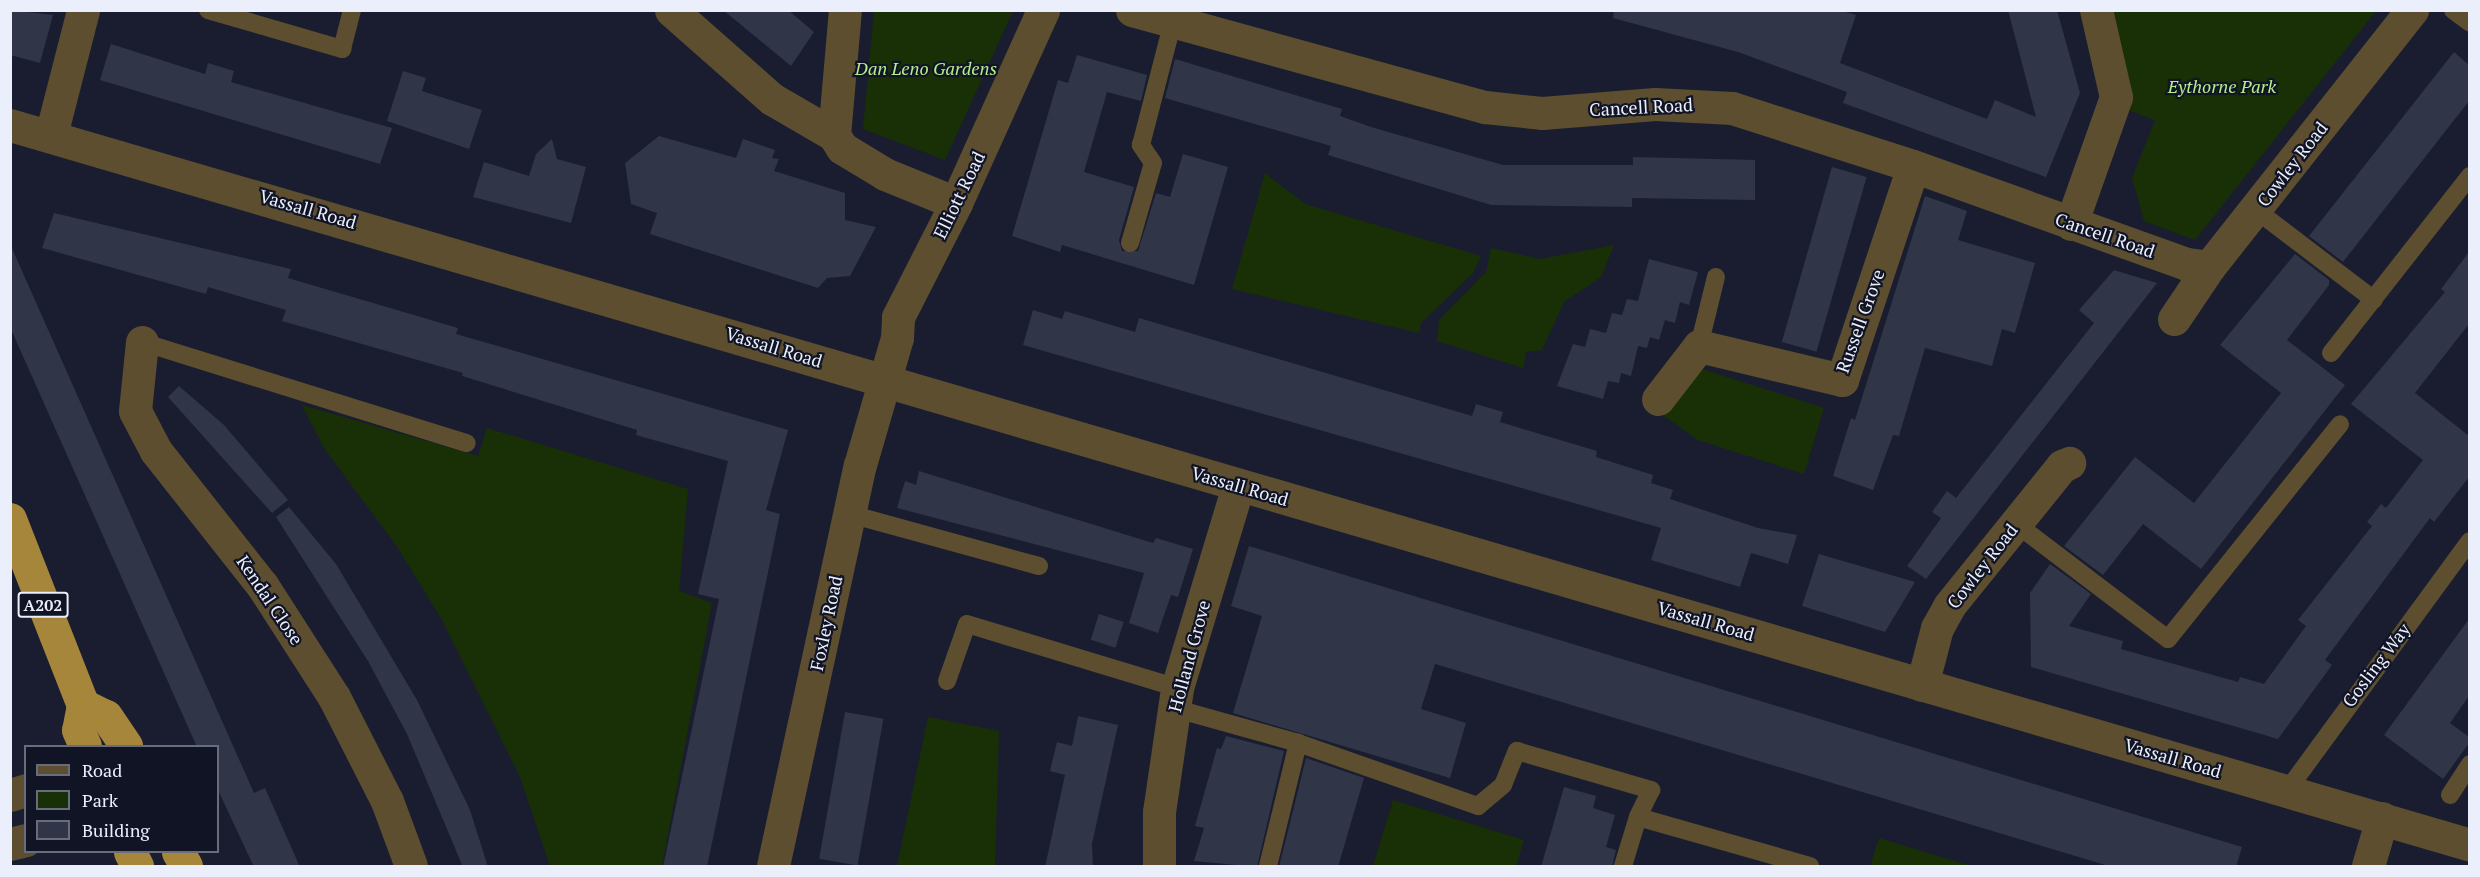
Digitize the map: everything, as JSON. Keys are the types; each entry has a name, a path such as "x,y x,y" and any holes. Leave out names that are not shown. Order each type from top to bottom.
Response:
{"highway":[{"name":"A202","path":"10,519 83,705 78,730 84,745"},
{"path":"83,705 106,716 125,745"},
{"path":"130,853 137,867"},
{"path":"179,853 186,867"}],"street":[{"path":"51,135 82,10"},
{"path":"671,10 772,99 834,135 853,157 956,202"},
{"path":"834,135 844,10"},
{"name":"Elliott Road","path":"884,381 898,317 956,202 1043,10"},
{"name":"Cancell Road","path":"1132,10 1485,107 1542,113 1654,104 1732,108 1913,166 2072,224 2209,267"},
{"path":"2072,224 2116,97 2096,10"},
{"name":"Cowley Road","path":"2174,319 2209,267 2412,10"},
{"name":"Vassall Road","path":"10,125 51,135 1238,486 2469,845"},
{"name":"Russell Grove","path":"1699,346 1842,380 1913,166"},
{"name":"Kendal Close","path":"142,342 135,411 156,451 262,585 334,697 387,801 411,867"},
{"path":"1658,399 1699,346"},
{"name":"Foxley Road","path":"773,867 850,514 884,381"},
{"name":"Cowley Road","path":"1922,685 1937,628 1949,606 2062,466 2070,463"},
{"name":"Holland Grove","path":"1159,867 1159,812 1175,698 1238,486"},
{"path":"2368,867 2382,818"}],"lane":[{"path":"208,10 342,49 352,10"},
{"path":"2453,10 2469,23"},
{"path":"1130,243 1153,163 1141,145 1173,21"},
{"path":"2331,353 2467,185"},
{"path":"2256,210 2374,300"},
{"path":"1699,346 1716,277"},
{"path":"142,342 467,443"},
{"path":"2015,523 2168,639 2340,424"},
{"path":"850,514 1040,566"},
{"name":"Gosling Way","path":"2286,792 2467,549"},
{"path":"948,681 967,624 1478,806 1503,785 1517,751 1651,790 1638,817 1623,867"},
{"path":"1268,867 1298,743"},
{"path":"2450,795 2469,764"},
{"path":"1638,817 1810,867"}],"green space":[{"name":"Dan Leno Gardens","path":"874,11 1013,11 945,160 863,129"},
{"name":"Eythorne Park","path":"2108,11 2376,11 2195,240 2144,221 2132,178 2155,120 2125,109"},
{"path":"1265,173 1305,204 1481,256 1473,273 1421,323 1419,333 1232,289"},
{"path":"1614,245 1601,277 1564,302 1542,350 1526,352 1523,368 1437,341 1439,320 1486,272 1491,248 1540,259"},
{"path":"1699,368 1824,408 1804,474 1698,440 1661,414"},
{"path":"302,405 478,456 487,428 688,489 679,591 712,603 662,866 550,866 520,777 442,620 396,545 324,448"},
{"path":"928,717 999,731 995,866 897,866"},
{"path":"1393,800 1524,840 1516,866 1373,866"},
{"path":"1879,838 1971,866 1870,866"}],"building":[{"path":"10,10 53,15 40,63 10,55"},
{"path":"723,10 788,10 814,32 791,66"},
{"path":"1614,10 1839,10 1856,15 1840,63 1987,119 1995,100 2036,117 2008,10 2057,10 2080,93 2046,177 1843,103 1847,92 1738,52 1613,18"},
{"path":"111,44 205,74 208,63 234,71 231,82 392,128 380,164 100,80"},
{"path":"2454,52 2469,65 2469,101 2343,262 2309,236"},
{"path":"1077,55 1147,75 1141,101 1107,92 1084,172 1134,187 1119,240 1122,251 1138,251 1156,193 1170,197 1183,154 1228,167 1194,285 1062,245 1060,252 1012,236 1058,80 1068,83"},
{"path":"1175,59 1342,109 1340,116 1371,127 1503,165 1633,165 1633,157 1755,160 1755,200 1632,198 1632,207 1491,205 1328,155 1331,146 1165,98"},
{"path":"403,71 426,78 422,91 482,110 469,149 387,121"},
{"path":"659,136 736,158 743,139 775,150 772,158 779,159 774,171 845,193 845,220 876,227 850,276 827,278 818,288 650,234 657,213 631,204 625,163"},
{"path":"552,139 557,159 586,167 571,223 473,197 484,162 529,176 536,154"},
{"path":"1832,167 1867,177 1816,352 1782,342"},
{"path":"1925,196 1967,211 1958,240 2035,263 2015,333 2002,329 1992,366 1925,348 1899,436 1893,435 1873,490 1833,476 1851,418 1855,420"},
{"path":"54,213 291,269 288,278 458,328 456,334 788,430 766,510 780,514 707,867 663,867 719,599 698,594 728,461 636,435 637,430 462,376 463,373 282,321 286,310 208,287 206,294 42,248"},
{"path":"10,244 254,793 265,788 300,867 254,867 219,792 219,745 196,745 10,327"},
{"path":"2469,252 2469,324 2415,393 2469,436 2469,477 2434,522 2430,518 2325,660 2332,665 2278,739 2031,667 2030,593 2050,564 2091,594 2069,626 2123,641 2121,649 2238,682 2240,677 2264,684 2306,626 2298,620 2372,526 2367,522 2381,504 2386,508 2423,460 2351,404 2445,292 2441,289"},
{"path":"2295,254 2329,280 2329,285 2287,340 2345,385 2201,569 2143,524 2103,575 2064,546 2135,457 2194,503 2281,393 2220,345"},
{"path":"1649,259 1698,272 1689,305 1680,302 1675,323 1665,320 1659,340 1650,337 1647,348 1638,346 1631,376 1621,373 1619,383 1608,381 1603,399 1557,386 1573,344 1585,347 1590,329 1606,333 1612,313 1622,315 1627,299 1638,301"},
{"path":"2114,270 2157,283 1926,579 1907,566 1941,518 1932,512 1947,491 1956,498 2094,323 2079,310"},
{"path":"1033,310 1062,319 1065,311 1135,332 1139,318 1472,416 1476,404 1503,412 1500,422 1597,451 1596,457 1653,475 1651,483 1673,490 1670,499 1758,528 1797,535 1788,564 1751,553 1740,587 1651,560 1661,528 1023,345"},
{"path":"179,386 224,425 288,500 272,513 168,397"},
{"path":"919,471 1153,543 1156,538 1193,549 1178,597 1171,595 1158,633 1129,623 1144,573 897,508 905,481 916,485"},
{"path":"289,507 336,564 417,700 470,810 488,867 463,867 407,734 368,661 276,517"},
{"path":"1249,546 2242,847 2236,867 2112,867 1435,664 1421,709 1466,723 1450,778 1233,713 1262,616 1231,606"},
{"path":"1819,554 1915,582 1885,632 1802,606"},
{"path":"1099,614 1124,622 1115,648 1091,640"},
{"path":"2469,619 2469,696 2450,723 2469,737 2469,743 2443,779 2384,735"},
{"path":"845,712 883,719 858,866 819,859"},
{"path":"1078,716 1118,725 1092,844 1093,867 1045,867 1065,775 1050,771 1057,742 1072,746"},
{"path":"1226,736 1284,751 1257,867 1194,861 1204,828 1195,826 1217,748 1221,749"},
{"path":"1306,758 1364,778 1338,867 1279,867"},
{"path":"1564,787 1596,796 1593,808 1615,815 1606,847 1616,850 1612,867 1541,867"}]}
